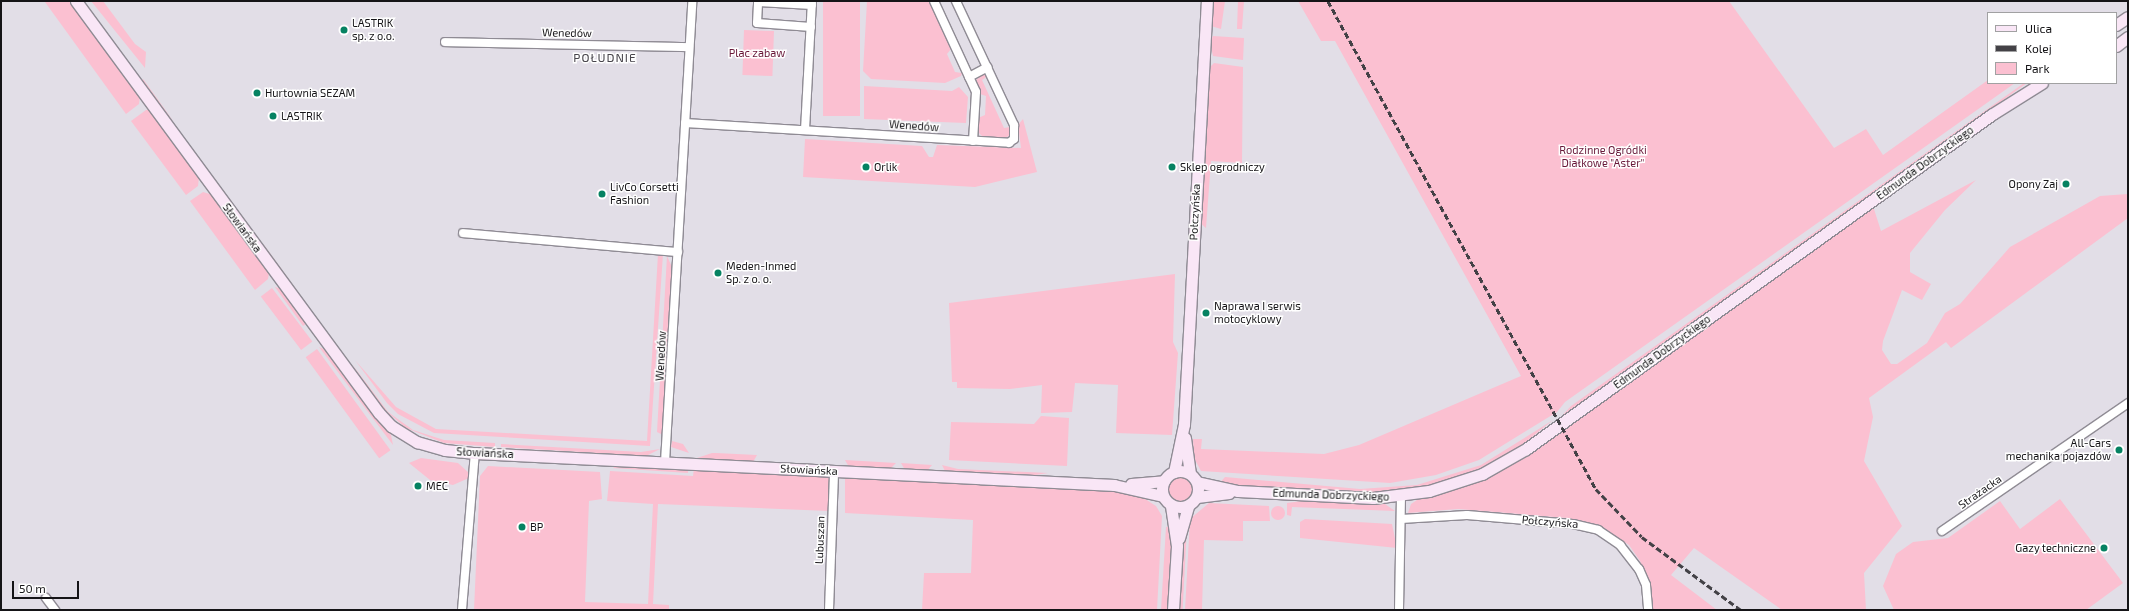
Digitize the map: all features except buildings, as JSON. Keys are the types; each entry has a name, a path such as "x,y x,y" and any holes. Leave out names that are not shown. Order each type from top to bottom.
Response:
{"main road":[{"name":"Słowiańska","path":"76,1 385,420 426,445 475,453 1114,486 1163,496"},
{"name":"Połczyńska","path":"1174,472 1184,424 1207,1"},
{"path":"2117,24 2128,17"},
{"path":"2117,45 2128,37"},
{"name":"Edmunda Dobrzyckiego","path":"1197,497 1238,492 1401,496 1468,480 1526,449 1984,120 2040,84"},
{"name":"Połczyńska","path":"1184,424 1193,478"},
{"path":"1173,610 1177,546 1172,506 1163,496 1164,480 1174,472 1193,478 1197,497 1188,506 1177,546"},
{"name":"Edmunda Dobrzyckiego","path":"1193,478 1238,492"},
{"name":"Słowiańska","path":"1114,486 1164,480"},
{"path":"1172,506 1188,506"}],"street":[{"name":"Wenedów","path":"665,462 692,1"},
{"path":"934,1 976,92 973,140"},
{"name":"Wenedów","path":"685,124 1009,143 1016,132 988,67 956,1"},
{"path":"805,130 811,26 812,3 758,2 757,23 811,26"},
{"name":"Wenedów","path":"445,42 689,47"},
{"path":"969,77 988,67"},
{"path":"463,233 678,252"},
{"name":"Strażacka","path":"1942,531 2128,403"},
{"path":"462,610 475,453"},
{"name":"Lubuszan","path":"829,610 834,471"},
{"path":"1398,610 1401,496"},
{"name":"Połczyńska","path":"1401,519 1467,514 1574,524 1598,530 1620,545 1639,569 1646,585 1648,610"},
{"path":"46,598 55,610"}],"green space":[{"path":"70,1 140,96 139,104 126,114 45,2"},
{"path":"91,1 103,1 135,44 146,52 145,68"},
{"path":"823,1 860,1 860,116 823,116"},
{"path":"867,1 929,1 951,49 947,54 955,72 962,73 961,76 945,83 871,79 863,71"},
{"path":"1212,1 1225,1 1221,29 1211,26"},
{"path":"1238,1 1244,1 1242,29 1237,29"},
{"name":"Rodzinne Ogródki Diałkowe \"Aster\"","path":"1298,1 1729,1 1834,148 1866,129 1883,155 1987,81 1987,84 2014,84 1565,402 1557,412 1479,460 1436,475 1390,483 1201,471 1194,458 1193,439 1202,439 1201,449 1324,454 1359,445 1521,376 1335,41 1321,41"},
{"name":"Plac zabaw","path":"744,30 774,31 772,76 742,75"},
{"path":"1213,36 1244,38 1243,60 1213,56 1210,42"},
{"path":"1214,63 1243,67 1242,163 1211,161 1206,228 1200,223 1209,68"},
{"path":"984,73 988,76 982,80 1004,128 1010,127 1012,134 1005,138 983,137 978,132 978,118 985,115 986,96 980,94 976,80"},
{"path":"143,79 174,122 142,82"},
{"path":"2023,84 2026,84 1558,420 1571,406"},
{"path":"864,86 952,91 959,87 968,97 966,123 864,119"},
{"path":"146,110 150,110 199,177 198,186 186,195 131,121"},
{"path":"1023,119 1037,172 975,187 803,177 805,139 922,146 929,157 933,157 937,145 1021,148 1018,125"},
{"path":"1976,180 1945,210 1910,253 1910,272 1931,284 1922,300 1902,290 1883,341 1882,350 1891,364 1897,364 1927,343 1945,313 1960,304 2010,247 2100,196 2128,194 2128,218 1951,348 1946,342 1869,398 1873,417 1864,461 1902,526 1864,573 1866,610 1782,610 1694,548 1671,575 1717,610 1652,610 1651,589 1640,561 1629,545 1599,525 1567,518 1458,509 1408,513 1411,504 1420,498 1467,485 1511,464 1873,206 1881,231"},
{"path":"203,192 213,195 269,273 268,279 255,290 190,201"},
{"path":"264,245 316,316 312,319 260,248"},
{"path":"658,254 663,254 650,446 434,433 398,414 387,403 355,360 396,407 436,429 647,441"},
{"path":"667,256 672,267 663,435 657,432"},
{"path":"1175,274 1173,342 1178,353 1172,435 1116,433 1118,385 1075,383 1072,412 1041,413 1042,385 1010,389 957,388 957,382 952,382 949,303"},
{"path":"275,287 282,289 307,323 303,326"},
{"path":"272,288 312,342 301,350 261,296"},
{"path":"319,347 326,350 391,435 393,445"},
{"path":"317,349 390,450 379,458 306,357"},
{"path":"352,364 388,412 413,430 444,440 495,443 495,447 444,443 406,428 381,407"},
{"path":"1041,416 1069,418 1067,466 949,460 951,422 1034,424"},
{"path":"1553,420 1520,447 1483,468 1449,481 1404,491 1368,493 1218,485 1225,477 1360,489 1417,485 1481,465"},
{"path":"672,441 683,444 689,453 671,447"},
{"path":"501,444 641,452 660,449 646,456 501,447"},
{"path":"712,453 757,455 753,462 694,459"},
{"path":"421,458 458,463 469,473 469,478 453,485 430,480 409,463"},
{"path":"845,460 896,463 890,469 849,467"},
{"path":"901,463 932,465 927,471 905,470"},
{"path":"617,465 688,468 688,473 613,468"},
{"path":"942,465 958,469 1048,473 1029,476 945,471"},
{"path":"488,466 600,472 602,499 589,501 585,602 648,604 653,504 607,501 610,471 693,476 694,468 831,477 829,511 658,504 653,604 669,605 669,610 474,610 480,476"},
{"path":"1180,477 1188,481 1192,489 1188,497 1180,501 1172,497 1168,489 1172,481"},
{"path":"845,478 1142,493 1142,497 1156,506 1162,516 1157,610 922,610 924,573 971,573 973,520 845,513"},
{"path":"2060,499 2123,583 2086,610 1894,610 1883,586 1896,554 1913,542 1948,538 2000,501 2020,529"},
{"path":"1309,500 1382,502 1395,511 1292,507 1291,516 1287,515 1287,503"},
{"path":"1209,503 1269,506 1270,521 1243,521 1243,541 1204,540 1202,610 1185,610 1190,519"},
{"path":"1278,506 1283,508 1285,513 1283,518 1278,520 1273,518 1271,513 1273,508"},
{"path":"1305,519 1392,524 1397,548 1300,538 1300,522"},
{"path":"1172,526 1169,610 1161,610 1166,527"},
{"path":"1183,526 1187,526 1183,610 1179,610"}],"railway":[{"path":"1328,1 1596,489 1642,537 1741,610"}],"place":[{"name":"LASTRIK sp. z o.o.","path":"344,30"},
{"name":"Hurtownia SEZAM","path":"257,93"},
{"name":"LASTRIK","path":"273,116"},
{"name":"Orlik","path":"866,167"},
{"name":"Sklep ogrodniczy","path":"1172,167"},
{"name":"Opony Zaj","path":"2066,184"},
{"name":"LivCo Corsetti Fashion","path":"602,194"},
{"name":"Meden-Inmed Sp. z o. o.","path":"718,273"},
{"name":"Naprawa I serwis motocyklowy","path":"1206,313"},
{"name":"All-Cars mechanika pojazdów","path":"2119,450"},
{"name":"MEC","path":"418,486"},
{"name":"BP","path":"522,527"},
{"name":"Gazy techniczne","path":"2104,548"}],"district":[{"name":"POŁUDNIE","path":"605,58"}]}
